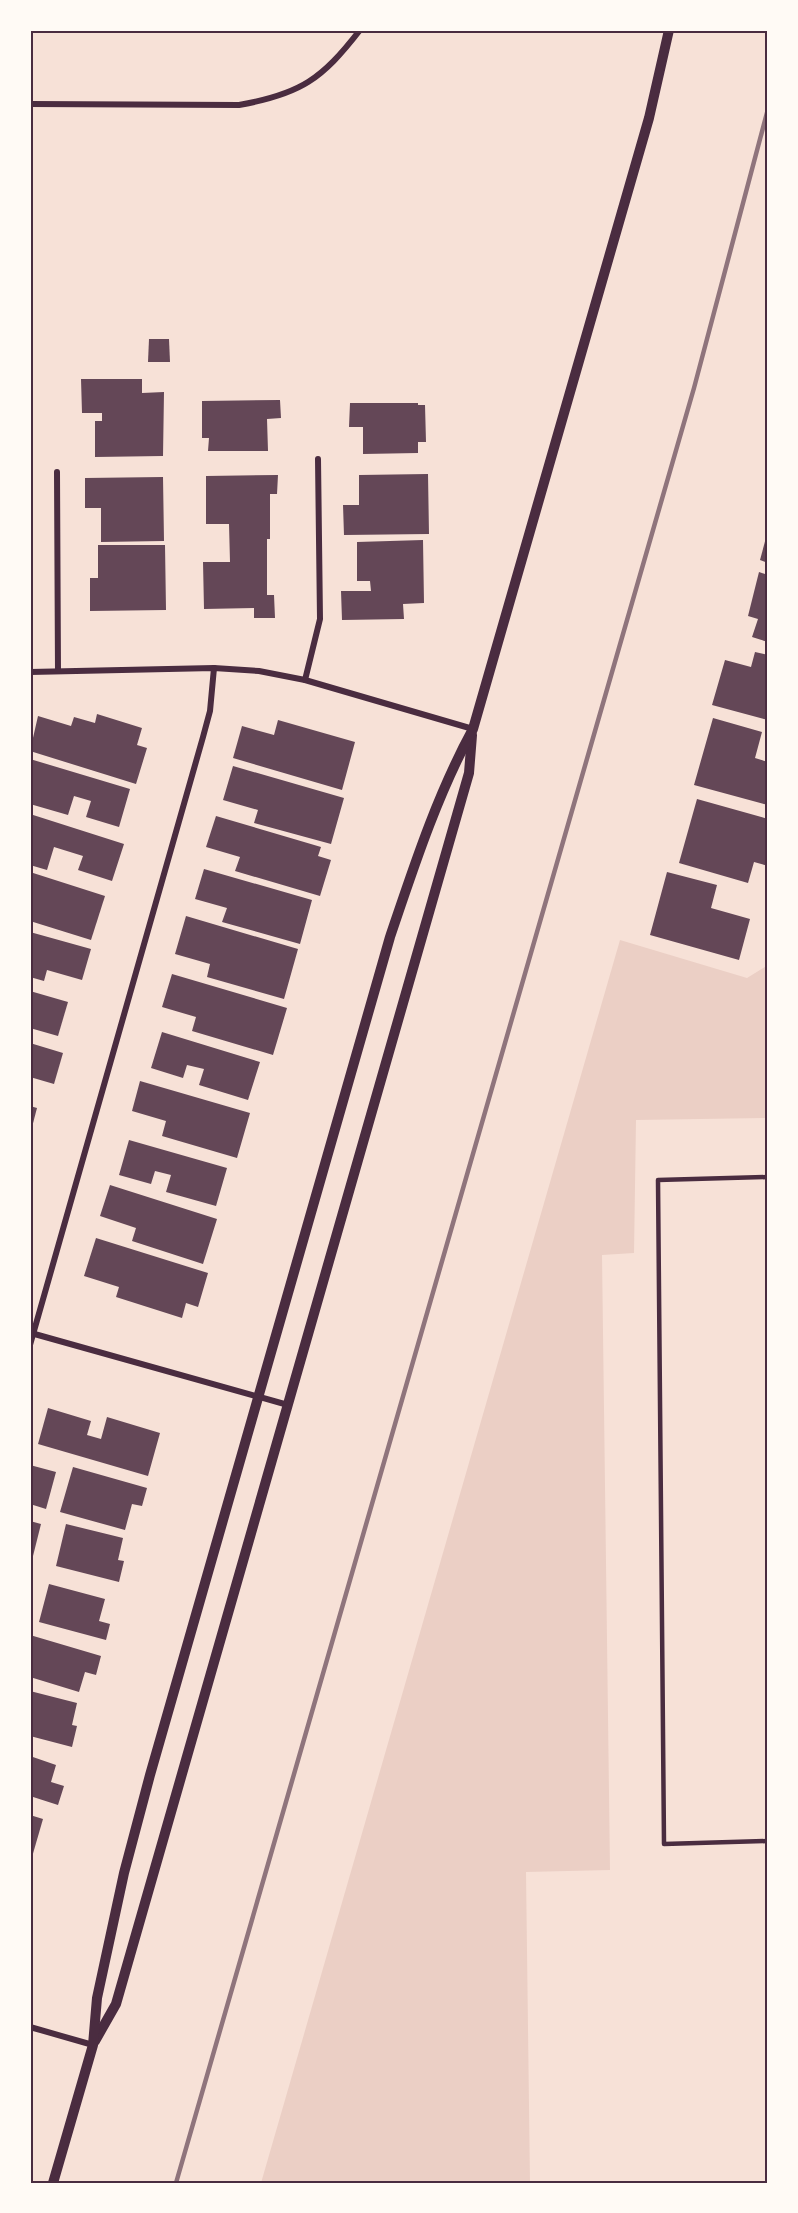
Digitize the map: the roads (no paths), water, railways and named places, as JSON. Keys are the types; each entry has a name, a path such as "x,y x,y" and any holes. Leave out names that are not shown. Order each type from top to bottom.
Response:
{"street":[{"path":"30,104 239,105 273,99 313,81 339,58 360,30"},
{"path":"53,2183 93,2044 97,1998 124,1873 150,1775 390,937 451,769 472,729 649,118 669,30"},
{"path":"305,680 320,619 318,459"},
{"path":"57,472 58,671"},
{"path":"30,672 214,668 259,671 305,680 472,729"},
{"path":"30,1344 203,737 210,711 214,668"},
{"path":"93,2044 116,2004 469,773 472,729"},
{"path":"32,1333 288,1405"},
{"path":"30,2027 93,2044"}],"lane":[{"path":"768,1177 658,1180 664,1844 768,1841"}],"railway":[{"path":"176,2183 694,388 768,109"}]}
